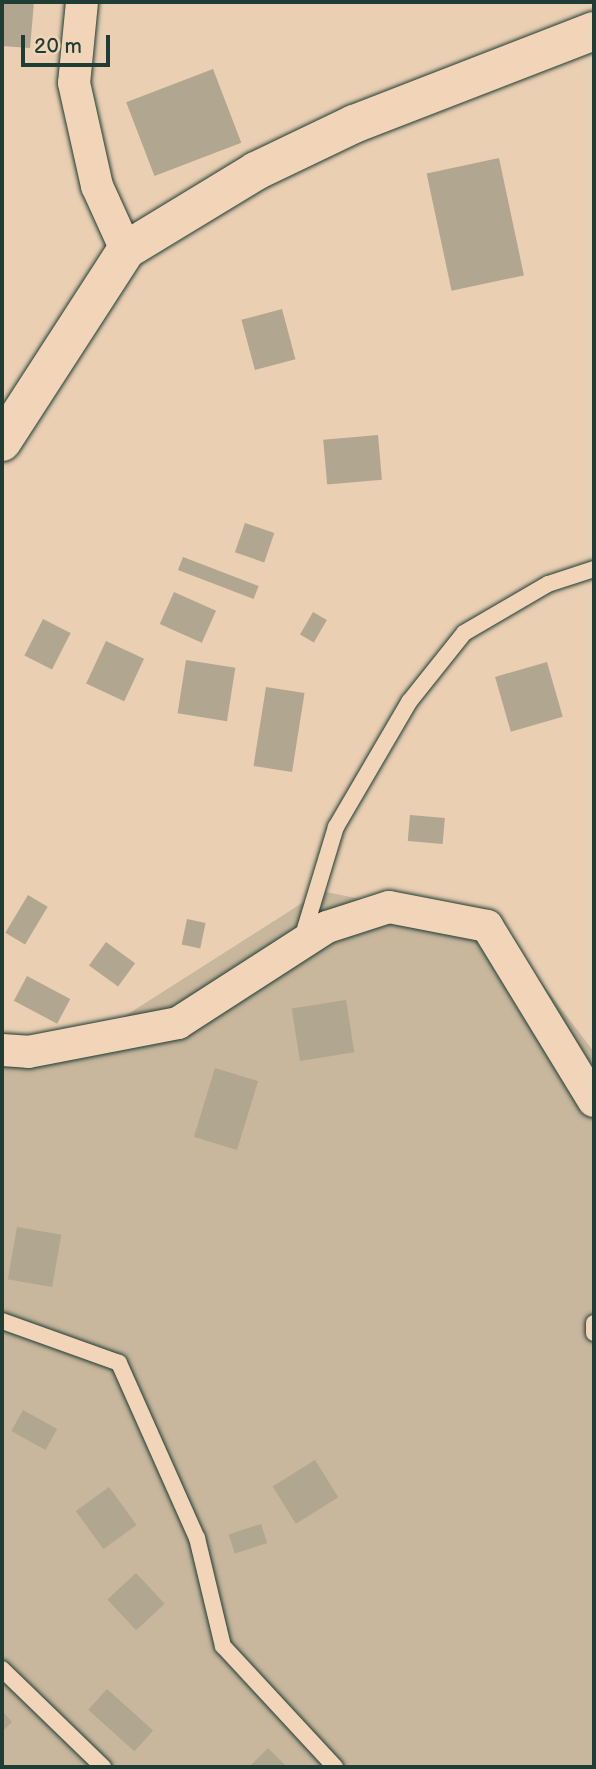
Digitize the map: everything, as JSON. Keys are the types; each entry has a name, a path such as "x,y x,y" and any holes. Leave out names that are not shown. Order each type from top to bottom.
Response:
{"street":[{"path":"82,2 74,83 97,186 126,250"},
{"path":"2,442 126,250 256,171 354,124 594,31"},
{"path":"2,1049 29,1052 178,1023 327,927 389,907 487,926 594,1101"}],"lane":[{"path":"300,944 336,827 409,702 464,633 548,584 594,569"},
{"path":"2,1321 119,1363 197,1538 223,1646 335,1767"},
{"path":"594,1323 594,1333"},
{"path":"2,1669 103,1767"}],"shaded area":[{"path":"321,891 499,927 594,1052 594,1767 2,1767 2,1043 81,1044"}],"building":[{"path":"2,2 34,2 30,48 2,46"},
{"path":"213,69 241,143 154,176 126,102"},
{"path":"499,158 524,275 452,291 427,173"},
{"path":"282,309 295,359 255,370 241,320"},
{"path":"378,435 382,480 327,485 323,440"},
{"path":"245,523 274,533 264,562 235,552"},
{"path":"183,557 259,586 254,599 178,570"},
{"path":"174,592 216,611 202,643 160,624"},
{"path":"313,612 327,620 314,643 300,635"},
{"path":"43,619 71,633 52,670 24,656"},
{"path":"106,641 144,659 124,701 86,684"},
{"path":"186,660 235,668 227,721 178,713"},
{"path":"547,662 563,717 511,732 495,677"},
{"path":"266,687 305,693 292,772 253,766"},
{"path":"410,815 445,818 443,844 408,841"},
{"path":"28,895 48,907 25,945 5,933"},
{"path":"187,919 206,923 200,948 182,944"},
{"path":"106,942 135,963 118,987 89,965"},
{"path":"27,976 70,999 57,1024 14,1001"},
{"path":"346,1000 354,1052 300,1061 292,1009"},
{"path":"215,1068 258,1081 237,1150 194,1137"},
{"path":"17,1227 61,1235 52,1287 8,1279"},
{"path":"23,1410 57,1429 45,1450 11,1431"},
{"path":"315,1460 338,1497 296,1524 273,1486"},
{"path":"109,1487 137,1525 103,1549 76,1511"},
{"path":"261,1524 267,1543 235,1554 229,1535"},
{"path":"136,1573 165,1604 136,1630 107,1600"},
{"path":"107,1689 153,1730 134,1751 88,1710"},
{"path":"2,1711 12,1722 2,1732"},
{"path":"268,1748 287,1767 249,1767"}]}
